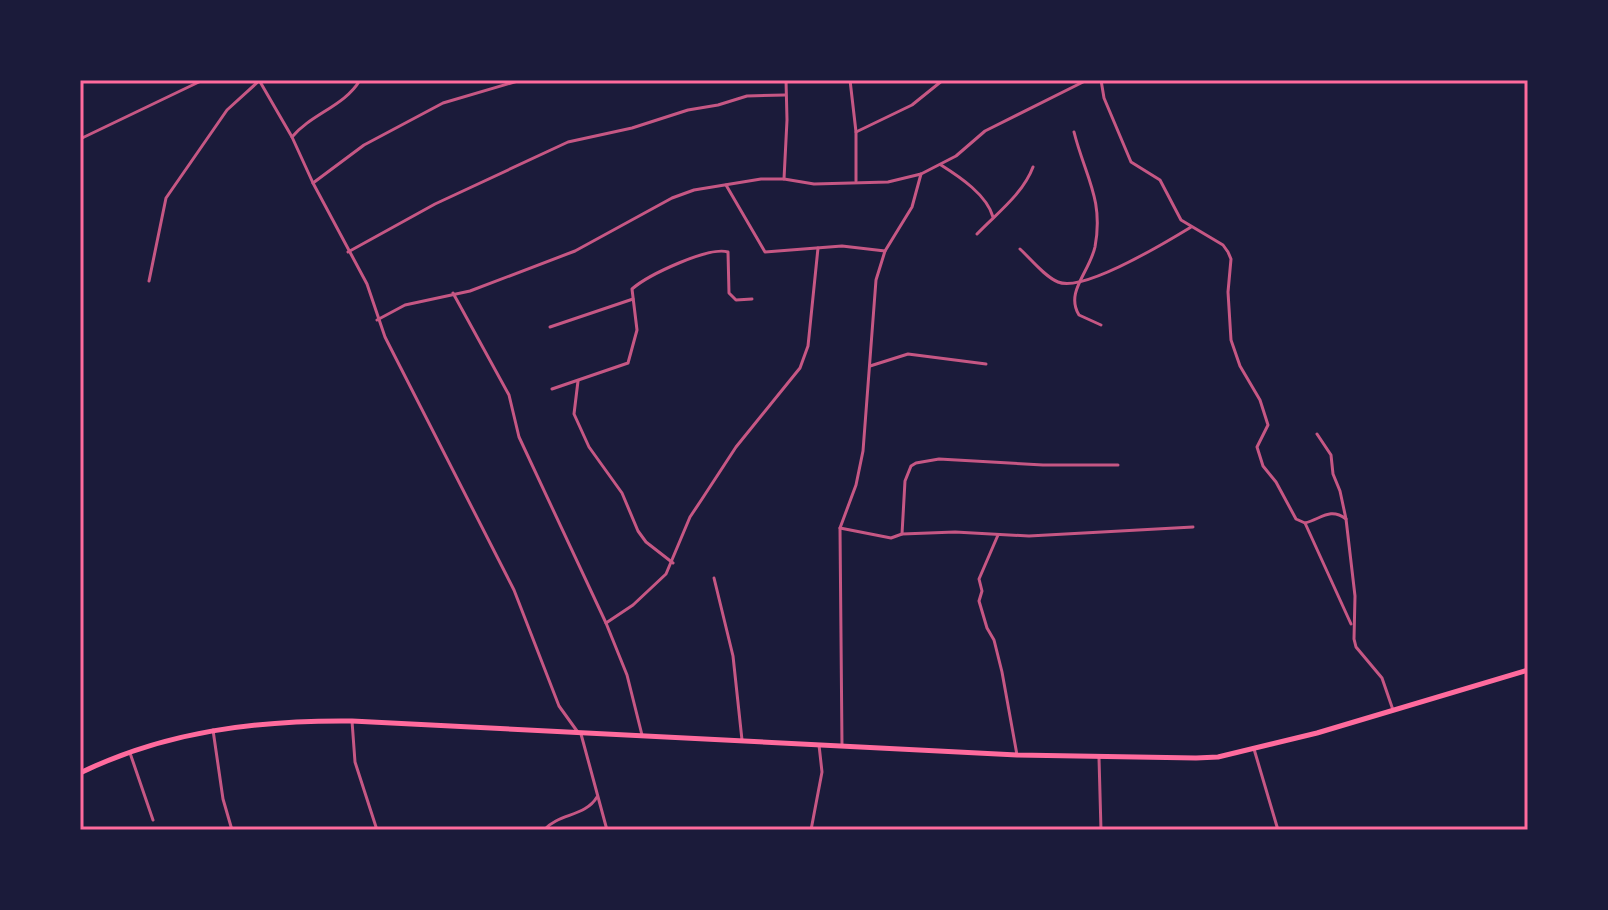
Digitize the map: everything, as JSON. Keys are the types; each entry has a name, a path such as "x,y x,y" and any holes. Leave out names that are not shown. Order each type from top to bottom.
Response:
{"main road":[{"path":"80,773 130,753 213,730 286,722 352,721 1017,755 1218,757 1528,670"}],"street":[{"path":"80,139 203,80"},
{"path":"149,281 166,198 227,110 260,80 367,284 377,320 514,590 559,706 580,734 607,830"},
{"path":"292,137 302,126 353,92 360,80"},
{"path":"313,183 364,145 443,103 521,80"},
{"path":"784,179 786,80"},
{"path":"850,80 856,132 856,181"},
{"path":"377,320 405,305 470,291 575,251 672,198 694,190 761,179 814,184 888,182 921,174 968,148 985,131 1087,80"},
{"path":"1101,80 1104,98 1131,162 1160,180 1181,220 1223,245 1228,252 1231,259 1228,292 1231,340 1240,366 1260,400 1268,425 1257,447 1258,455 1296,519 1305,523 1353,627"},
{"path":"856,132 912,105 940,81"},
{"path":"348,252 435,204 568,142 747,96 785,95"},
{"path":"1074,132 1096,195 1098,214 1094,250 1074,293 1074,307 1079,315 1101,325"},
{"path":"941,165 971,187 990,208 993,217"},
{"path":"977,234 1015,195 1033,167"},
{"path":"842,746 840,528 856,485 863,451 874,290 885,251 912,207 921,174"},
{"path":"726,185 765,252 866,247 885,251"},
{"path":"1020,249 1058,282 1075,284 1108,272 1191,227"},
{"path":"606,623 652,590 673,563 690,517 736,447 800,368 809,334 818,248"},
{"path":"552,389 628,363 637,330 632,289 693,258 724,250 730,256 729,293 736,300 752,299"},
{"path":"453,293 509,395 519,437 627,675 642,735"},
{"path":"550,327 633,299"},
{"path":"870,366 908,354 986,364"},
{"path":"578,381 574,414 589,447 622,493 638,531 646,542 673,563"},
{"path":"1317,434 1331,455 1346,519 1355,596 1353,627 1356,647 1382,678 1393,710"},
{"path":"902,534 905,481 911,466 916,463 939,459 1043,465 1118,465"},
{"path":"1305,523 1331,512 1346,519"},
{"path":"840,528 891,538 902,534 955,532 1029,536 1193,527"},
{"path":"998,535 979,579 982,591 979,601 1002,672 1017,755"},
{"path":"714,578 733,656 742,741"},
{"path":"352,721 355,762 377,830"},
{"path":"213,730 223,799 232,830"},
{"path":"811,830 822,772 819,745"},
{"path":"1254,749 1278,830"},
{"path":"130,753 153,820"},
{"path":"1099,757 1101,830"},
{"path":"544,830 557,820 586,809 597,799 597,794"}]}
